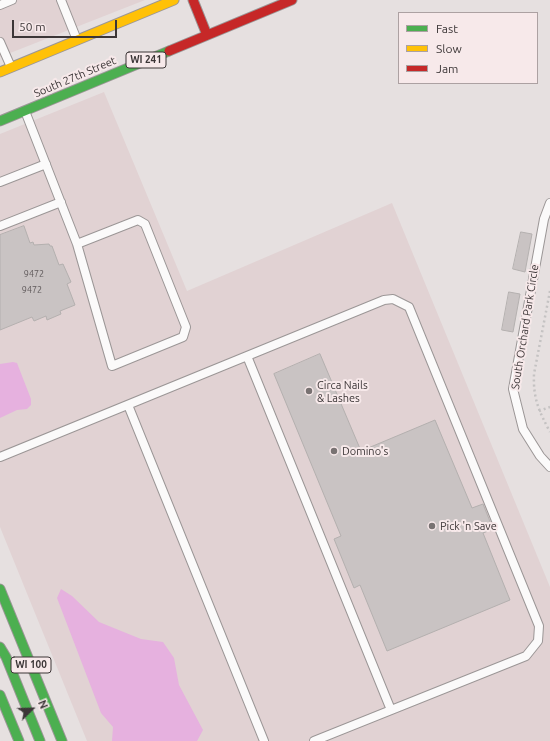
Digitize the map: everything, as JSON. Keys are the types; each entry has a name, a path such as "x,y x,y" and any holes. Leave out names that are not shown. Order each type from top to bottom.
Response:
{"main road":[{"path":"0,72 174,0"},
{"path":"193,0 207,35"},
{"name":"South 27th Street","path":"0,121 292,0"},
{"name":"WI 100","path":"0,589 62,741"},
{"path":"0,611 25,649"},
{"path":"0,647 6,657 40,741"},
{"path":"0,695 19,741"}],"lane":[{"path":"0,5 12,0"},
{"path":"61,0 77,40"},
{"path":"0,42 11,67"},
{"path":"25,111 77,244 112,366 183,337 186,327 145,224 138,220 77,244"},
{"path":"0,182 46,164"},
{"path":"0,226 61,202"},
{"name":"South Orchard Park Circle","path":"550,203 544,219 513,389 523,429 540,456 550,467"},
{"path":"0,457 384,300 393,299 409,307 539,626 538,641 526,656 314,741"},
{"path":"247,356 391,710"},
{"path":"128,405 264,741"}],"path":[{"path":"550,292 534,374 534,395 539,411 550,432"},
{"path":"539,411 550,407"}],"shaded area":[{"path":"0,0 145,0 0,57"},
{"path":"104,92 187,291 392,203 550,587 550,741 87,741 0,527 0,134"},
{"path":"13,362 17,363 31,399 31,405 27,409 17,410 0,418 0,364"},
{"path":"61,589 72,596 99,622 141,639 163,642 174,658 179,685 203,730 197,741 112,741 113,727 101,713 57,598"}],"building":[{"path":"24,226 30,243 33,242 34,245 49,244 52,246 59,265 63,264 71,282 67,284 75,305 60,311 61,314 47,320 46,316 34,321 32,317 0,330 0,235"},
{"path":"521,232 532,234 525,272 513,269"},
{"path":"509,292 520,294 513,332 502,330"},
{"path":"320,354 361,451 435,420 472,508 483,504 493,529 483,533 510,600 387,651 360,585 354,588 334,539 341,536 274,374"}],"traffic: fast":[{"path":"0,121 169,51"},
{"path":"0,589 62,741"},
{"path":"0,647 6,657 40,741"},
{"path":"0,695 19,741"}],"traffic: slow":[{"path":"0,72 174,0"}],"traffic: jam":[{"path":"193,0 207,35"},
{"path":"169,51 292,0"}],"place":[{"name":"Circa Nails & Lashes","path":"309,391"},
{"name":"Domino's","path":"334,451"},
{"name":"Pick 'n Save","path":"432,526"}]}
